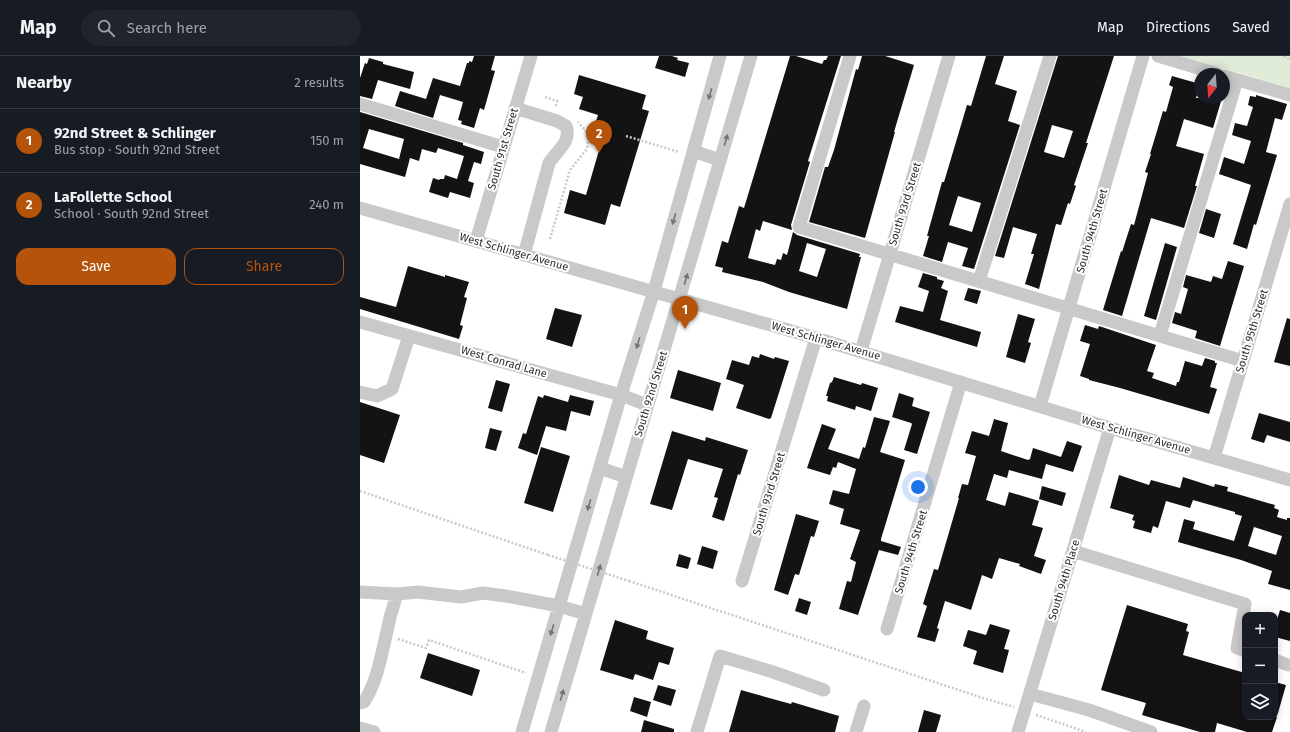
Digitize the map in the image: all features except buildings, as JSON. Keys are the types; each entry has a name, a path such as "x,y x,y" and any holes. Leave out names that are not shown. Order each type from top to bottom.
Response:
{"street":[{"name":"South 91st Street","path":"476,241 531,56"},
{"path":"522,732 621,395 654,291 720,56"},
{"name":"South 92nd Street","path":"551,732 751,56"},
{"path":"850,56 799,226 1243,361"},
{"name":"South 93rd Street","path":"861,352 949,56"},
{"path":"979,281 1050,56"},
{"name":"South 94th Street","path":"1040,406 1143,56"},
{"path":"1158,56 1198,68"},
{"path":"1230,78 1290,95"},
{"path":"1160,335 1237,80"},
{"path":"360,104 503,148"},
{"path":"515,108 557,121 566,126 569,132 568,139 549,163 524,255"},
{"path":"693,151 720,160"},
{"name":"South 95th Street","path":"1214,458 1290,204"},
{"name":"West Schlinger Avenue","path":"360,208 816,338 1110,428 1290,480"},
{"name":"West Conrad Lane","path":"360,322 621,395 647,405"},
{"path":"360,392 377,396 392,389 409,336"},
{"name":"South 93rd Street","path":"742,581 816,338"},
{"name":"South 94th Street","path":"887,629 962,382"},
{"name":"South 94th Place","path":"1018,732 1110,428"},
{"path":"600,468 626,477"},
{"path":"1073,551 1245,604 1237,648 1242,650"},
{"path":"360,592 397,594 418,592 461,597 483,593 559,606 586,614"},
{"path":"360,703 364,702 368,696 376,677 397,594"},
{"path":"697,732 720,656 773,672 824,690"},
{"path":"1278,661 1288,664"},
{"path":"1030,694 1089,710 1151,732"},
{"path":"856,732 864,706"},
{"path":"360,728 374,732"}],"path":[{"path":"1284,56 1290,60"},
{"path":"550,239 570,170 586,150 588,139 585,130 576,120"},
{"path":"626,136 679,152"},
{"path":"588,139 601,138 610,140"},
{"path":"360,491 548,555 1012,707"},
{"path":"386,635 426,648 429,640 526,672"},
{"path":"1034,714 1086,732"}],"green space":[{"path":"1181,56 1290,56 1290,88 1230,70 1230,68 1222,68"}],"place":[{"name":"LaFollette School","path":"599,153"},
{"name":"92nd Street & Schlinger","path":"685,329"}]}
